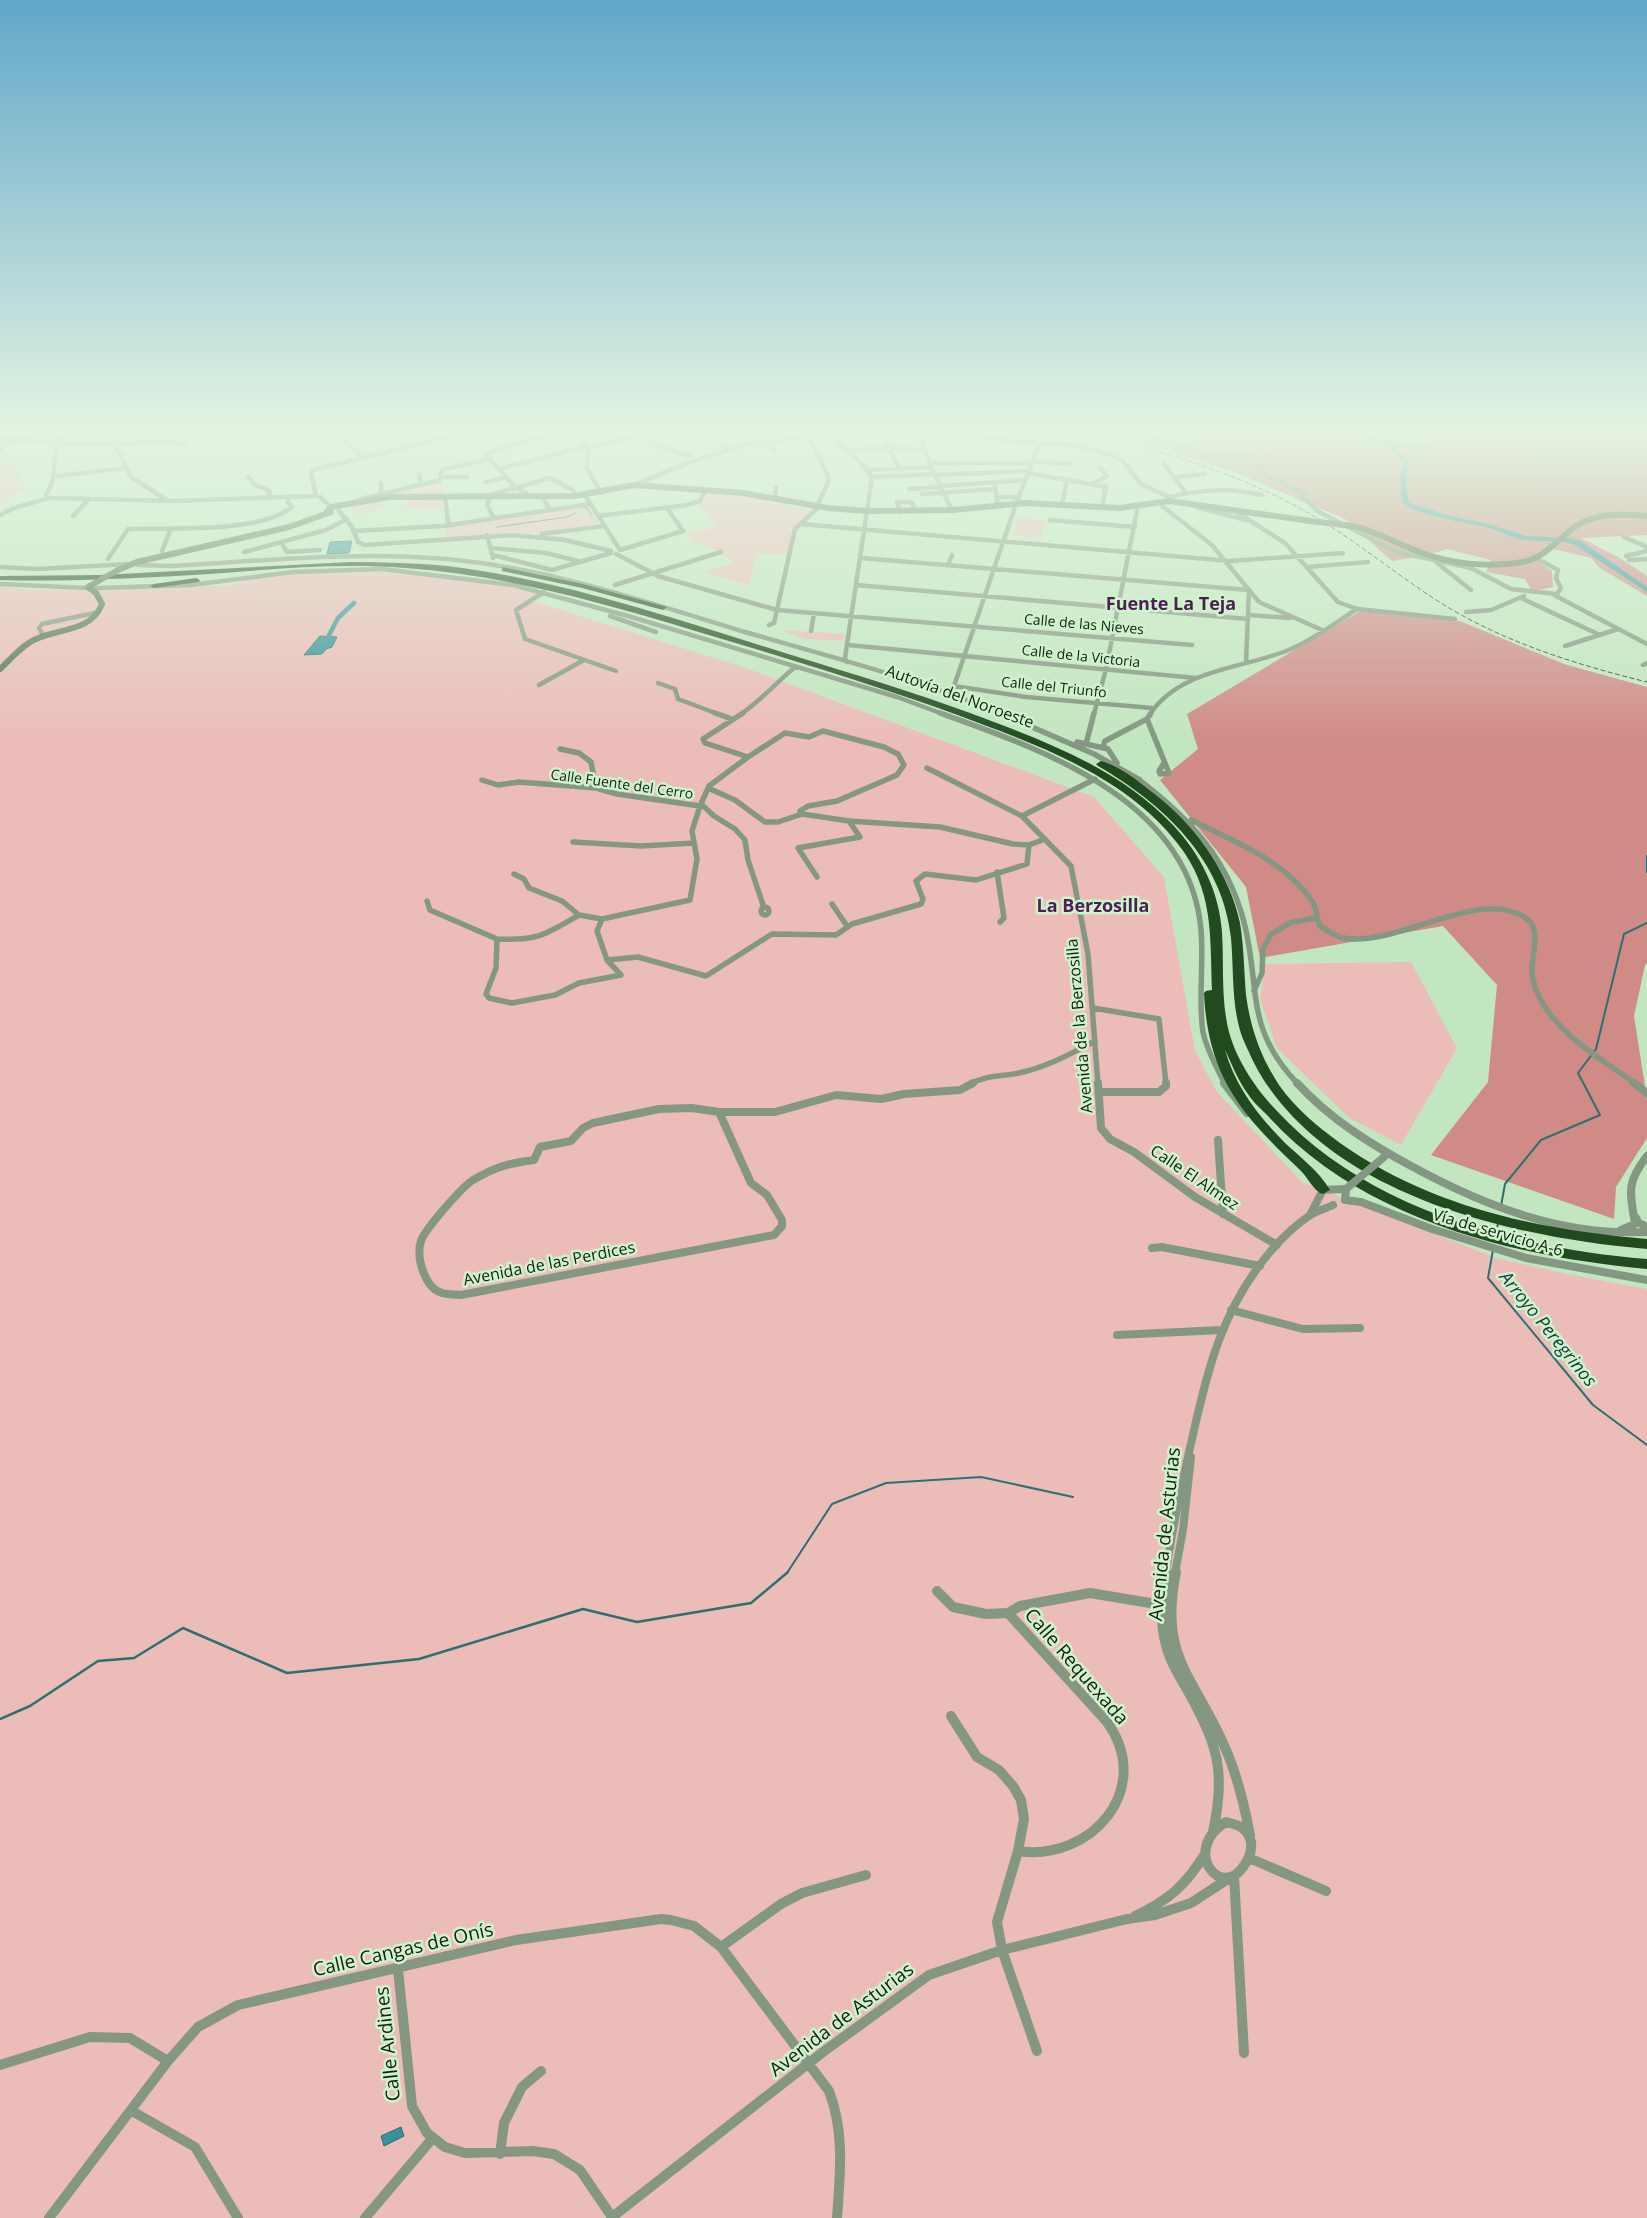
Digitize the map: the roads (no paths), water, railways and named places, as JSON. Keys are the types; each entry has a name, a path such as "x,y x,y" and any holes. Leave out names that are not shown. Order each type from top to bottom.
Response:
{"highway":[{"name":"Autovía del Noroeste","path":"0,570 95,585 313,562 410,561 457,565 518,574 577,588 711,626 943,698 1070,749 1108,768 1142,790 1169,811 1194,838 1213,865 1234,922 1242,1003 1248,1036 1264,1071 1281,1095 1305,1120 1339,1148 1378,1173 1450,1206 1526,1229 1568,1237 1647,1244"},
{"path":"410,561 450,562 512,570 664,607"},
{"name":"Autovía del Noroeste","path":"0,578 73,580 291,567 373,565 440,568 480,573 546,586 889,688 1025,738 1100,773 1132,794 1158,815 1182,840 1200,867 1212,898 1216,923 1219,1002 1224,1037 1240,1072 1259,1101 1303,1144 1342,1172 1406,1206 1485,1237 1578,1258 1647,1264"},
{"path":"154,586 256,571 373,565"},
{"path":"1212,898 1208,909 1210,1000 1213,1031 1218,1054 1225,1071 1247,1107 1276,1140 1315,1176 1321,1193"}],"main road":[{"path":"0,669 24,647 44,637 78,627 93,619 99,612 102,604 95,585 114,568 164,553 243,537"},
{"path":"1389,537 1421,552 1454,560 1502,564 1536,558 1554,548 1565,537"},
{"path":"114,568 151,562 164,553"}],"street":[{"path":"108,559 123,537"},
{"path":"164,553 169,537"},
{"path":"244,552 302,537"},
{"path":"356,537 358,542 366,545 480,537"},
{"path":"487,537 495,562 564,578 664,607 936,690 1052,735 1110,762 1140,780"},
{"path":"542,537 617,552"},
{"path":"609,537 617,552"},
{"path":"493,555 549,570 668,537"},
{"path":"769,626 774,623 793,537"},
{"path":"847,662 851,614 864,537"},
{"path":"945,537 1226,561 1343,553"},
{"path":"958,698 953,693 954,686 1005,537"},
{"path":"1086,744 1106,669 1132,537"},
{"path":"1201,537 1212,545 1259,602 1322,630"},
{"path":"1276,537 1285,542 1334,600 1357,609 1455,620"},
{"path":"1366,537 1397,552 1471,568 1511,588 1554,594 1560,592 1561,588 1556,578 1558,570 1536,558"},
{"path":"1624,537 1647,547"},
{"path":"281,542 287,552 320,550"},
{"path":"491,548 538,551 582,562"},
{"path":"1647,551 1628,558 1647,559"},
{"name":"Calle de las Nieves","path":"617,552 651,574 777,610 851,614 1192,645"},
{"path":"615,585 721,552"},
{"path":"948,565 952,555"},
{"path":"151,562 389,556 486,563 564,578"},
{"path":"861,558 1249,590"},
{"path":"1433,561 1471,590"},
{"path":"898,570 902,562"},
{"path":"1306,567 1368,562"},
{"path":"0,570 114,568"},
{"path":"0,584 95,585 101,589 111,587 191,585 293,572 382,569 488,580 544,592 795,667 950,716 1060,760 1095,779 1131,805 1159,832 1180,861 1192,890 1200,928 1204,1031 1217,1071 1242,1108 1273,1142 1312,1176 1324,1203 1333,1205"},
{"path":"856,585 1118,608 1248,617 1295,618"},
{"path":"1246,663 1249,590"},
{"path":"544,592 516,610 525,639 616,671"},
{"path":"1466,612 1491,610 1521,598 1530,592"},
{"path":"1554,594 1647,644"},
{"path":"1521,598 1600,635"},
{"path":"1103,747 1105,741 1147,718 1152,708 1160,700 1196,678 1291,650 1357,609"},
{"path":"44,637 39,628 42,624 99,612"},
{"path":"811,631 814,613"},
{"path":"610,616 656,632"},
{"path":"621,620 628,616"},
{"path":"1565,646 1618,629"},
{"name":"Calle de la Victoria","path":"848,645 1196,678"},
{"path":"539,685 584,660"},
{"path":"748,757 702,742 760,701 768,690 795,667"},
{"path":"658,683 675,689 678,699 732,719"},
{"path":"936,690 954,686"},
{"name":"Calle del Triunfo","path":"954,686 1026,697 1152,708"},
{"path":"1147,718 1164,763"},
{"path":"514,874 524,879 529,888 562,902 579,915 602,919 690,900 697,859 692,831 700,805 708,788 748,757 785,733 809,736 823,731 892,750 898,754 904,765 902,770 889,780 837,801 808,806 800,811 802,814"},
{"path":"1052,735 1103,747 1110,751 1113,760 1140,780"},
{"path":"560,750 579,753 591,762 596,788"},
{"name":"Avenida de la Berzosilla","path":"928,768 1022,816 1072,866 1088,954 1101,1128"},
{"path":"1022,816 1095,779"},
{"name":"Calle Fuente del Cerro","path":"482,780 498,785 519,782 596,788 617,794 700,805"},
{"name":"Vía de servicio A-6","path":"1140,780 1187,818 1223,864 1236,892 1245,924 1254,991 1263,1034 1282,1067 1327,1113 1372,1144 1398,1159 1435,1179 1504,1210 1548,1223 1614,1232 1647,1232"},
{"path":"708,788 735,800 765,822 778,822 802,814 849,821 940,827 1029,845 1045,839"},
{"path":"700,805 735,829 745,840 748,860 764,908"},
{"path":"1187,818 1270,862 1306,894 1313,903 1320,926 1330,934 1357,940 1384,937 1443,918 1487,909 1504,909 1518,913 1529,920 1534,928 1532,977 1538,994 1550,1016 1561,1028 1647,1093"},
{"path":"817,877 798,848 860,836 849,821"},
{"path":"573,842 641,846 694,843"},
{"path":"607,960 638,957 706,976 772,934 841,934 847,926 920,904 923,899 916,881 925,874 976,880 1027,864 1029,845"},
{"path":"998,872 1004,918 1000,922"},
{"path":"427,901 430,910 497,939 521,940 540,937 579,915"},
{"path":"832,904 847,926"},
{"path":"1254,991 1262,972 1263,949 1268,939 1281,926 1293,921 1317,918"},
{"path":"497,939 496,977 486,994 489,998 512,1003 555,995 579,983 621,975 607,960 597,930 602,919"},
{"path":"1093,1008 1156,1016 1159,1019 1166,1086 1159,1092 1099,1092"},
{"name":"Avenida de las Perdices","path":"719,1112 751,1184 768,1195 782,1220 782,1226 774,1235 461,1294 441,1292 434,1288 424,1273 418,1253 422,1238 456,1196 472,1182 506,1163 534,1160 540,1147 571,1141 583,1128 593,1123 659,1109 692,1108 719,1112 785,1111 836,1095 881,1099 904,1094 960,1090 986,1076 1018,1073 1050,1064 1095,1041"},
{"name":"Calle El Almez","path":"1101,1128 1110,1139 1134,1152 1194,1197 1277,1245"},
{"path":"1218,1140 1223,1214"},
{"path":"1310,1216 1333,1205 1341,1204 1343,1194 1384,1157 1372,1144"},
{"path":"1614,1232 1635,1224 1628,1185 1632,1174 1647,1156"},
{"name":"Vía de servicio A-6","path":"1384,1157 1398,1159"},
{"path":"1310,1216 1321,1193"},
{"name":"Vía de servicio A-6","path":"1321,1193 1343,1194 1432,1229 1526,1258 1647,1280"},
{"path":"1634,1215 1639,1223 1647,1227"},
{"name":"Avenida de Asturias","path":"1213,1832 1221,1784 1217,1754 1210,1733 1173,1663 1164,1640 1162,1605 1174,1516 1210,1363 1231,1310 1260,1266 1277,1245 1310,1216"},
{"path":"1152,1248 1162,1247 1260,1266"},
{"path":"1231,1310 1303,1329 1360,1328"},
{"path":"1117,1335 1222,1330"},
{"name":"Avenida de Asturias","path":"1193,1431 1185,1522 1170,1614 1172,1638 1180,1661 1218,1731 1234,1767 1246,1810 1250,1835"},
{"path":"937,1591 953,1607 986,1614 1008,1613 1020,1606 1090,1593 1162,1605"},
{"name":"Calle Requexada","path":"1008,1613 1106,1721 1119,1743 1124,1764 1123,1786 1115,1807 1100,1826 1070,1846 1051,1853 1039,1855 1018,1851"},
{"path":"952,1716 977,1757 999,1770 1013,1786 1021,1800 1024,1818 1018,1851 997,1922 1002,1950 1037,2051"},
{"path":"1226,1822 1242,1826 1250,1835 1252,1845 1250,1858 1243,1869 1233,1877 1226,1878 1214,1874 1207,1866 1205,1854 1213,1832 1226,1822"},
{"name":"Avenida de Asturias","path":"1128,1919 1163,1903 1176,1894 1189,1881 1205,1854"},
{"path":"1250,1858 1326,1891"},
{"path":"720,1947 782,1904 802,1893 840,1884 866,1875"},
{"path":"1233,1877 1244,2053"},
{"name":"Avenida de Asturias","path":"612,2218 810,2063 929,1975 953,1965 1002,1950 1128,1919 1155,1915 1191,1903 1233,1877"},
{"name":"Calle Cangas de Onís","path":"49,2218 132,2111 168,2061 198,2027 238,2005 516,1940 661,1920 682,1920 702,1928 720,1947 810,2063 829,2091 839,2120 841,2140 837,2218"},
{"name":"Calle Ardines","path":"398,1969 412,2106 418,2122 432,2139 459,2152 478,2155 539,2152 554,2154 573,2164 586,2177 612,2218"},
{"path":"0,2065 90,2037 130,2038 168,2061"},
{"path":"500,2154 504,2123 522,2086 541,2070"},
{"path":"132,2111 195,2148 238,2218"},
{"path":"365,2218 432,2139"}],"water":[{"path":"352,541 349,553 327,554 330,542"},
{"path":"320,636 337,637 332,647 326,649 322,654 304,655"},
{"path":"401,2127 404,2136 384,2146 381,2136"}],"waterway":[{"path":"1521,537 1569,540 1578,543 1647,590"},
{"path":"328,637 338,618 354,603"},
{"name":"Arroyo Peregrinos","path":"1647,856 1647,872"},
{"name":"Arroyo Peregrinos","path":"1501,1206 1505,1184 1541,1140 1600,1115 1578,1073 1596,1049 1624,934 1647,923"},
{"name":"Arroyo Peregrinos","path":"1496,1236 1498,1223"},
{"name":"Arroyo Peregrinos","path":"1493,1250 1488,1278 1593,1405 1647,1445"},
{"path":"787,1573 832,1504 886,1483 981,1477 1073,1497"},
{"path":"0,1719 30,1706 98,1661 134,1658 183,1628 287,1673 419,1659 583,1609 637,1622 751,1603 787,1573"}],"railway":[{"path":"1345,537 1430,596 1472,621 1520,643 1570,661 1647,682"}],"district":[{"name":"Fuente La Teja","path":"1171,604"},
{"name":"La Berzosilla","path":"1093,906"}]}
